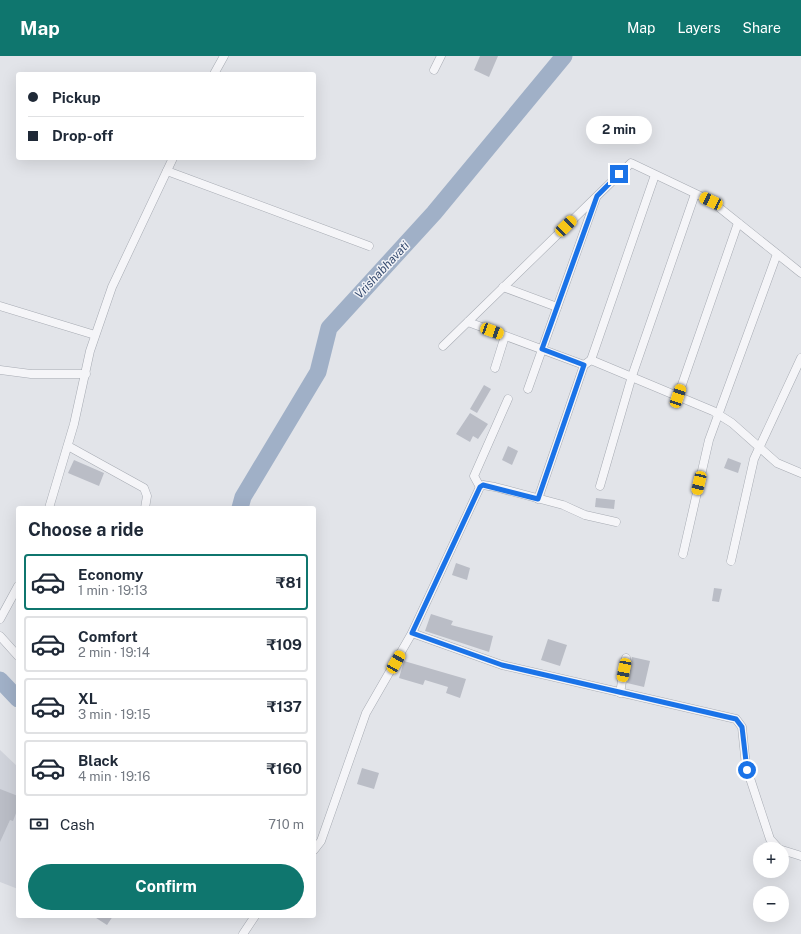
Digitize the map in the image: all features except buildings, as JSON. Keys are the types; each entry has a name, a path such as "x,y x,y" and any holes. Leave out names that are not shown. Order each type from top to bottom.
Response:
{"street":[{"path":"215,72 224,56"},
{"path":"434,70 441,56"},
{"path":"50,506 68,446 95,335 112,287 172,160"},
{"path":"443,346 630,163 711,201 801,273"},
{"path":"167,170 369,246"},
{"path":"538,499 584,365 591,360 655,175"},
{"path":"600,486 632,376 695,194"},
{"path":"528,389 597,196"},
{"path":"678,396 738,223"},
{"path":"683,554 709,440 777,254"},
{"path":"503,287 557,306"},
{"path":"0,306 95,335"},
{"path":"468,322 584,365"},
{"path":"495,368 505,336"},
{"path":"731,561 758,447 801,358"},
{"path":"591,360 719,414 777,463 801,473"},
{"path":"0,370 31,374 86,374"},
{"path":"480,487 474,476 508,399"},
{"path":"68,446 144,488 146,496 145,506"},
{"path":"480,487 483,485 563,505 585,516 616,522"},
{"path":"316,847 321,841 366,713 412,633 480,487"},
{"path":"0,619 16,590"},
{"path":"412,633 502,665 730,717 740,723 746,766 770,839 773,842"},
{"path":"0,636 16,654"},
{"path":"620,693 626,658"},
{"path":"789,852 801,856"},
{"path":"243,934 254,918"}],"shaded area":[{"path":"0,750 16,765 16,888 0,882"}],"waterway":[{"name":"Vrishabhavati","path":"241,506 243,497 318,372 329,328 434,213 564,56"},
{"name":"Vrishabhavati","path":"0,680 16,697"}],"route":[{"path":"619,174 597,196 542,349 584,365 538,499 483,485 480,487 440,570 412,633 502,665 583,685 653,699 736,719 742,727 747,770"}]}
